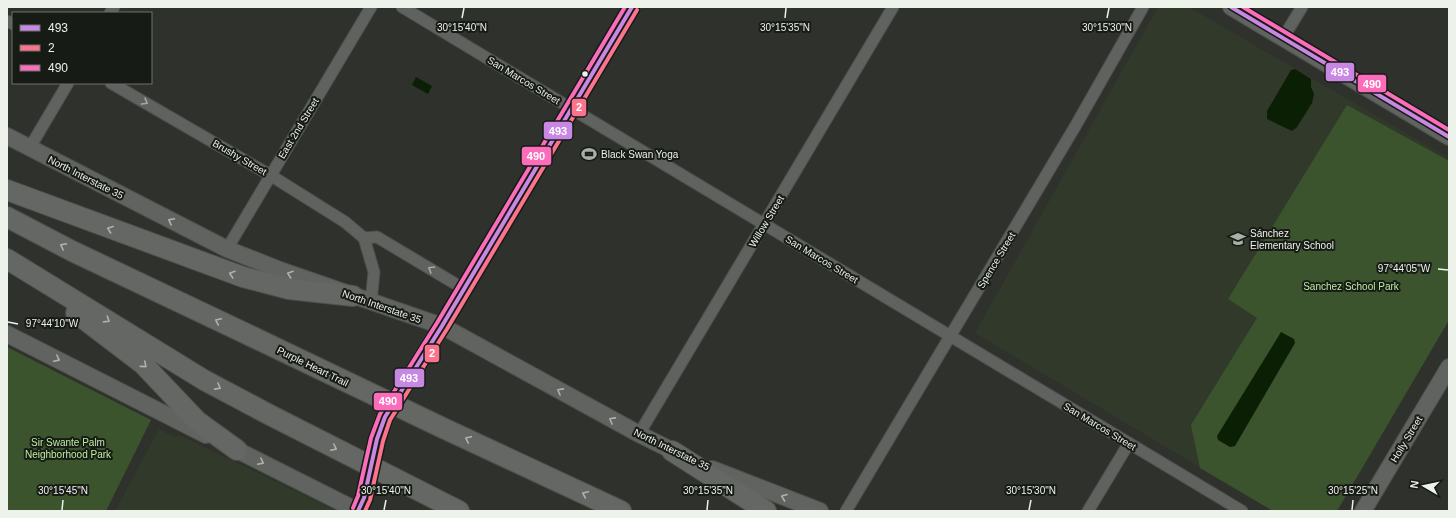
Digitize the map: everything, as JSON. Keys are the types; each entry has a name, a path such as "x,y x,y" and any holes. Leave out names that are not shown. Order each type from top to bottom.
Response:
{"highway":[{"path":"7,190 243,277 289,289 362,299"},
{"name":"Purple Heart Trail","path":"7,217 78,254 621,511"},
{"path":"7,259 204,380 459,511"},
{"path":"26,270 94,328 144,364 197,421 237,450"},
{"path":"672,451 766,511"}],"main road":[{"path":"7,334 237,450 360,507 377,439 385,417 442,326 632,7"},
{"path":"1231,7 1449,137"},
{"name":"North Interstate 35","path":"7,136 227,249 362,299 442,326 638,434 672,451 730,477 820,511"},
{"name":"Holly Street","path":"1364,511 1449,368"}],"street":[{"name":"East 2nd Street","path":"227,249 371,7"},
{"name":"San Marcos Street","path":"402,7 1242,511"},
{"name":"Willow Street","path":"638,434 893,7"},
{"name":"Spence Street","path":"846,511 1076,125 1143,7"},
{"path":"1283,38 1302,7"},
{"path":"29,148 67,84"},
{"name":"Brushy Street","path":"113,84 270,175 345,222 364,238"},
{"path":"362,299 374,272 364,238 377,237 464,289"},
{"path":"1088,511 1129,443"}],"shaded area":[{"name":"Sánchez Elementary School","path":"1158,7 1189,7 1449,158 1449,320 1337,511 1273,511 975,333"},
{"path":"1295,69 1311,79 1311,87 1314,94 1312,103 1297,127 1292,131 1267,119 1267,111 1291,70"},
{"path":"416,77 432,86 428,94 412,85"},
{"path":"1281,332 1294,339 1295,343 1235,446 1230,447 1218,440 1217,436"},
{"path":"159,429 174,437 179,435 337,511 115,511"}],"green space":[{"name":"Sanchez School Park","path":"1347,105 1449,161 1449,320 1337,511 1273,511 1200,468 1191,425 1257,318 1228,299"},
{"name":"Sir Swante Palm Neighborhood Park","path":"7,347 151,420 106,511 7,511"}],"transit line":[{"name":"490","path":"353,508 358,496 371,438 380,414 437,323 625,7"},
{"name":"493","path":"358,511 364,498 377,439 385,417 442,326 632,7"},
{"name":"493","path":"1231,7 1449,137"},
{"name":"490","path":"1243,7 1449,130"},
{"name":"2","path":"365,511 370,500 383,441 390,420 447,329 637,10"}],"place":[{"name":"Black Swan Yoga","path":"589,154"},
{"name":"Sánchez Elementary School","path":"1238,239"}]}
